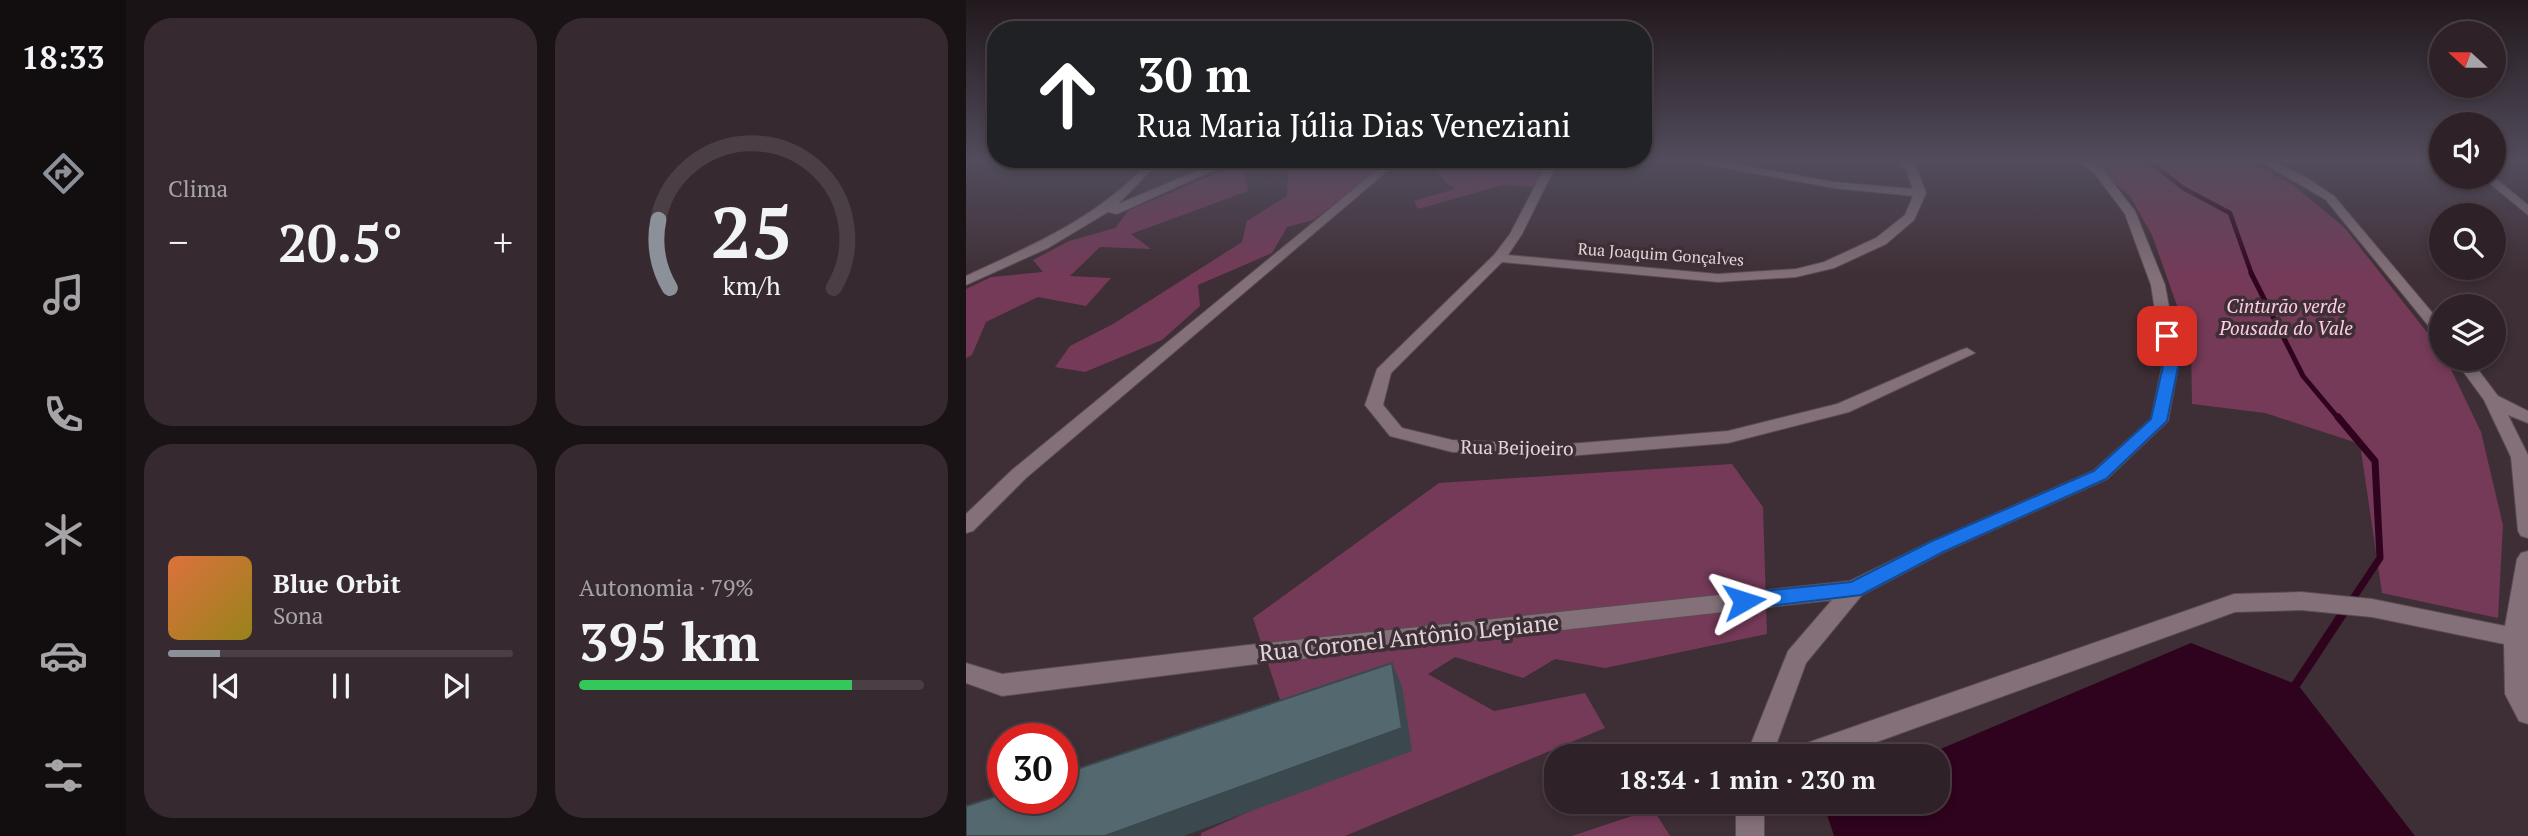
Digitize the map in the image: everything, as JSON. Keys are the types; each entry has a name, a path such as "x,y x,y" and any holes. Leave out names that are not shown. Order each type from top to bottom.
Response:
{"street":[{"path":"1093,219 1115,200"},
{"path":"966,281 1137,200"},
{"path":"966,526 1019,474 1346,200"},
{"name":"Rua Beijoeiro","path":"1533,200 1516,234 1499,258 1383,372 1374,405 1396,432 1452,446 1556,451 1728,436 1843,408 1967,353"},
{"name":"Rua Joaquim Gonçalves","path":"1499,258 1718,278 1796,273 1829,265 1881,241 1910,217 1917,200"},
{"path":"1764,744 1796,658 1854,589 1937,547 2100,475 2159,421 2171,362 2158,285 2131,214 2120,200"},
{"path":"2332,200 2429,317"},
{"path":"2471,371 2492,400 2519,457 2528,531"},
{"path":"2492,400 2528,418"},
{"path":"2528,559 2515,637 2517,694 2528,713"},
{"name":"Rua Coronel Antônio Lepiane","path":"966,673 1002,685 1262,653 1854,589"},
{"path":"1838,744 2234,603 2301,601 2372,608 2515,637"},
{"path":"1750,814 1750,836"}],"green space":[{"path":"1153,200 1223,200 1131,234 1151,249 1100,247 1070,276 1111,278 1086,306 1038,297 986,322 972,355 966,358 966,289 991,277 1043,272 1033,260 1069,241 1115,228 1129,210"},
{"path":"1281,200 1340,200 1313,220 1287,227 1272,253 1198,285 1200,306 1162,340 1085,372 1055,367 1070,346 1113,324 1242,242 1247,221"},
{"path":"1417,200 1449,200 1418,209 1414,201"},
{"name":"Cinturão verde Pousada do Vale","path":"2132,200 2311,200 2344,227 2429,335 2429,371 2452,371 2481,432 2503,525 2498,618 2382,593 2360,444 2265,413 2192,404 2191,345 2152,235"},
{"path":"1732,464 1763,507 1767,634 1605,668 1555,659 1523,678 1455,657 1428,674 1494,711 1585,693 1605,728 1566,744 1544,744 1544,753 1345,836 1201,836 1201,833 1409,741 1376,678 1280,700 1253,618 1439,483"},
{"path":"1638,814 1656,814 1670,836 1572,836"}],"shaded area":[{"path":"2191,643 2298,685 2415,836 1834,836 1827,814 1950,814 1950,745"}],"building":[{"path":"1392,663 1402,728 1105,836 966,836 966,806 987,799 987,814 1078,814 1078,769"}],"waterway":[{"path":"2206,200 2230,213 2252,275"},
{"path":"2252,275 2303,376 2339,419"},
{"path":"2338,417 2375,461 2380,558 2350,603"},
{"path":"2293,689 2351,601"}],"route":[{"path":"1744,601 1854,589 1937,547 2100,475 2159,421 2171,362 2167,336"}]}
